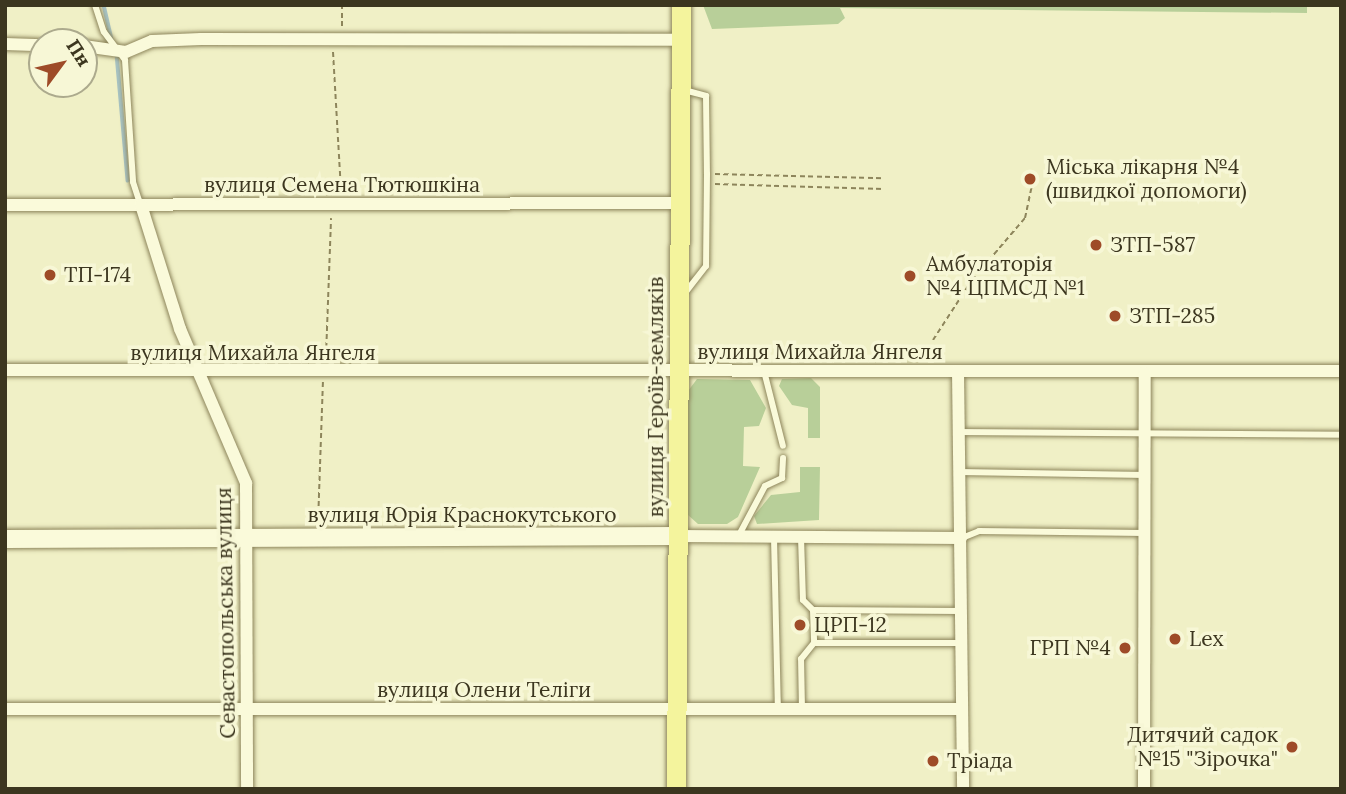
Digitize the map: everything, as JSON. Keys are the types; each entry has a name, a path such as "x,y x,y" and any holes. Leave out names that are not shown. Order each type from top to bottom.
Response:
{"main road":[{"name":"вулиця Героїв-земляків","path":"676,789 681,5"}],"street":[{"path":"98,46 113,47 126,52 152,41 681,40"},
{"path":"5,44 28,45"},
{"name":"вулиця Семена Тютюшкіна","path":"5,205 679,202"},
{"name":"Севастопольська вулиця","path":"141,205 149,245 246,484 244,539 247,789"},
{"name":"вулиця Михайла Янгеля","path":"5,370 323,374 764,370 1145,373 1341,371"},
{"path":"958,372 963,789"},
{"path":"1144,789 1147,533 1145,373"},
{"name":"вулиця Юрія Краснокутського","path":"5,539 678,536 961,538"},
{"name":"вулиця Олени Теліги","path":"5,709 962,709"}],"lane":[{"name":"Севастопольська вулиця","path":"95,5 113,47 125,60 133,182 141,205"},
{"path":"680,89 706,96 707,174 706,267 680,300"},
{"path":"764,370 783,446"},
{"path":"959,432 1341,435"},
{"path":"738,537 765,486 782,478 783,458"},
{"path":"960,472 1146,474"},
{"path":"961,538 979,531 1147,533"},
{"path":"774,537 778,709"},
{"path":"801,537 803,600 813,610 814,643 801,659 802,709"},
{"path":"813,610 961,611"},
{"path":"814,643 961,643"}],"path":[{"path":"317,538 331,205 344,187 332,39 342,30 342,5"},
{"path":"707,174 884,178"},
{"path":"707,184 884,189"},
{"path":"933,340 972,280 1025,218 1032,186"},
{"path":"872,371 881,341"}],"green space":[{"path":"703,5 1307,5 1307,13 840,8 845,18 838,24 712,29"},
{"path":"811,378 820,387 820,438 808,438 808,408 792,405 779,386 782,379"},
{"path":"697,379 750,380 766,408 759,426 744,427 743,466 760,467 738,517 727,524 698,524 688,515 688,391"},
{"path":"800,467 820,467 819,520 757,524 754,516 771,495 800,492"}],"waterway":[{"path":"104,5 112,40"},
{"path":"117,54 128,181"}],"place":[{"name":"Міська лікарня №4 (швидкої допомоги)","path":"1030,179"},
{"name":"ЗТП-587","path":"1096,245"},
{"name":"ТП-174","path":"50,275"},
{"name":"Амбулаторія №4 ЦПМСД №1","path":"910,276"},
{"name":"ЗТП-285","path":"1115,316"},
{"name":"ЦРП-12","path":"800,625"},
{"name":"Lex","path":"1175,639"},
{"name":"ГРП №4","path":"1125,648"},
{"name":"Дитячий садок №15 \"Зірочка\"","path":"1292,747"},
{"name":"Тріада","path":"933,761"}]}
